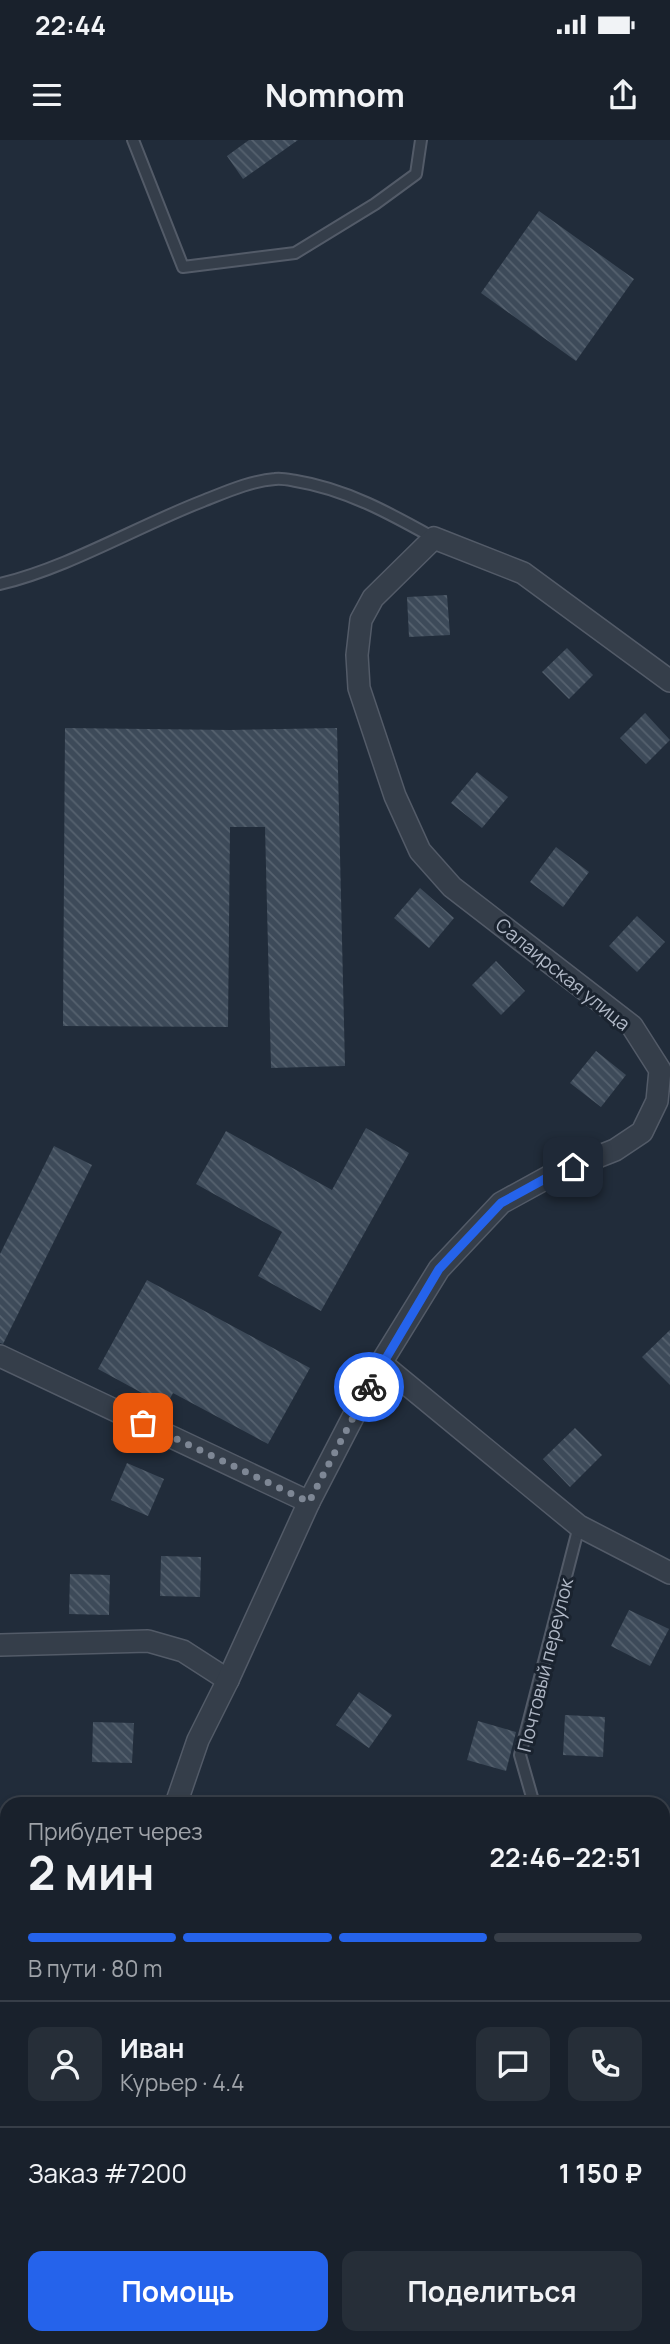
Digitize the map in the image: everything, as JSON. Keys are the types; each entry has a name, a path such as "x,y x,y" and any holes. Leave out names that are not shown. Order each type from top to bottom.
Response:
{"street":[{"path":"435,538 523,573 670,681"},
{"name":"Салаирская улица","path":"178,1797 198,1740 309,1502 382,1363 439,1269 501,1203 552,1175 615,1150 642,1132 657,1101 660,1070 632,1026 452,887 420,850 395,796 359,688 357,655 361,620 373,598 435,538"},
{"path":"0,1356 309,1502"},
{"path":"382,1363 579,1526 670,1573"},
{"path":"0,1645 148,1641 183,1651 228,1680"}],"lane":[{"path":"133,140 183,267 295,253 375,204 415,174 421,140"},
{"path":"0,584 23,579 181,509 240,486 277,478 316,484 366,502 435,538"},
{"name":"Почтовый переулок","path":"532,1797 520,1755 579,1526"}],"building":[{"path":"249,140 298,140 243,179 227,156"},
{"path":"539,211 634,279 576,361 481,293"},
{"path":"447,595 450,635 409,637 407,597"},
{"path":"567,648 593,675 569,699 542,672"},
{"path":"645,713 670,740 646,764 620,738"},
{"path":"65,728 337,728 345,1066 271,1068 265,827 230,827 228,1027 63,1026"},
{"path":"477,772 508,797 482,828 451,803"},
{"path":"556,847 589,872 563,907 530,882"},
{"path":"420,888 454,918 429,948 394,918"},
{"path":"637,916 665,942 637,972 609,946"},
{"path":"496,961 525,991 501,1015 472,985"},
{"path":"596,1051 626,1075 601,1107 570,1083"},
{"path":"366,1128 409,1153 321,1311 258,1276 282,1232 196,1184 226,1131 332,1190"},
{"path":"54,1146 92,1165 3,1344 0,1343 0,1254"},
{"path":"147,1280 310,1368 268,1444 173,1393 166,1406 98,1369"},
{"path":"670,1330 670,1385 642,1357"},
{"path":"575,1428 602,1455 570,1487 543,1459"},
{"path":"127,1463 164,1479 148,1516 111,1500"},
{"path":"161,1556 201,1557 200,1597 160,1596"},
{"path":"70,1574 110,1575 109,1615 69,1614"},
{"path":"629,1610 669,1629 650,1666 611,1646"},
{"path":"359,1692 392,1715 369,1748 336,1725"},
{"path":"565,1715 605,1717 603,1757 563,1755"},
{"path":"478,1721 516,1732 506,1771 467,1760"},
{"path":"93,1722 134,1723 132,1763 92,1762"}],"way so far":[{"path":"143,1423 309,1502 369,1387"}],"route":[{"path":"369,1387 439,1269 501,1203 552,1175 573,1167"}]}
